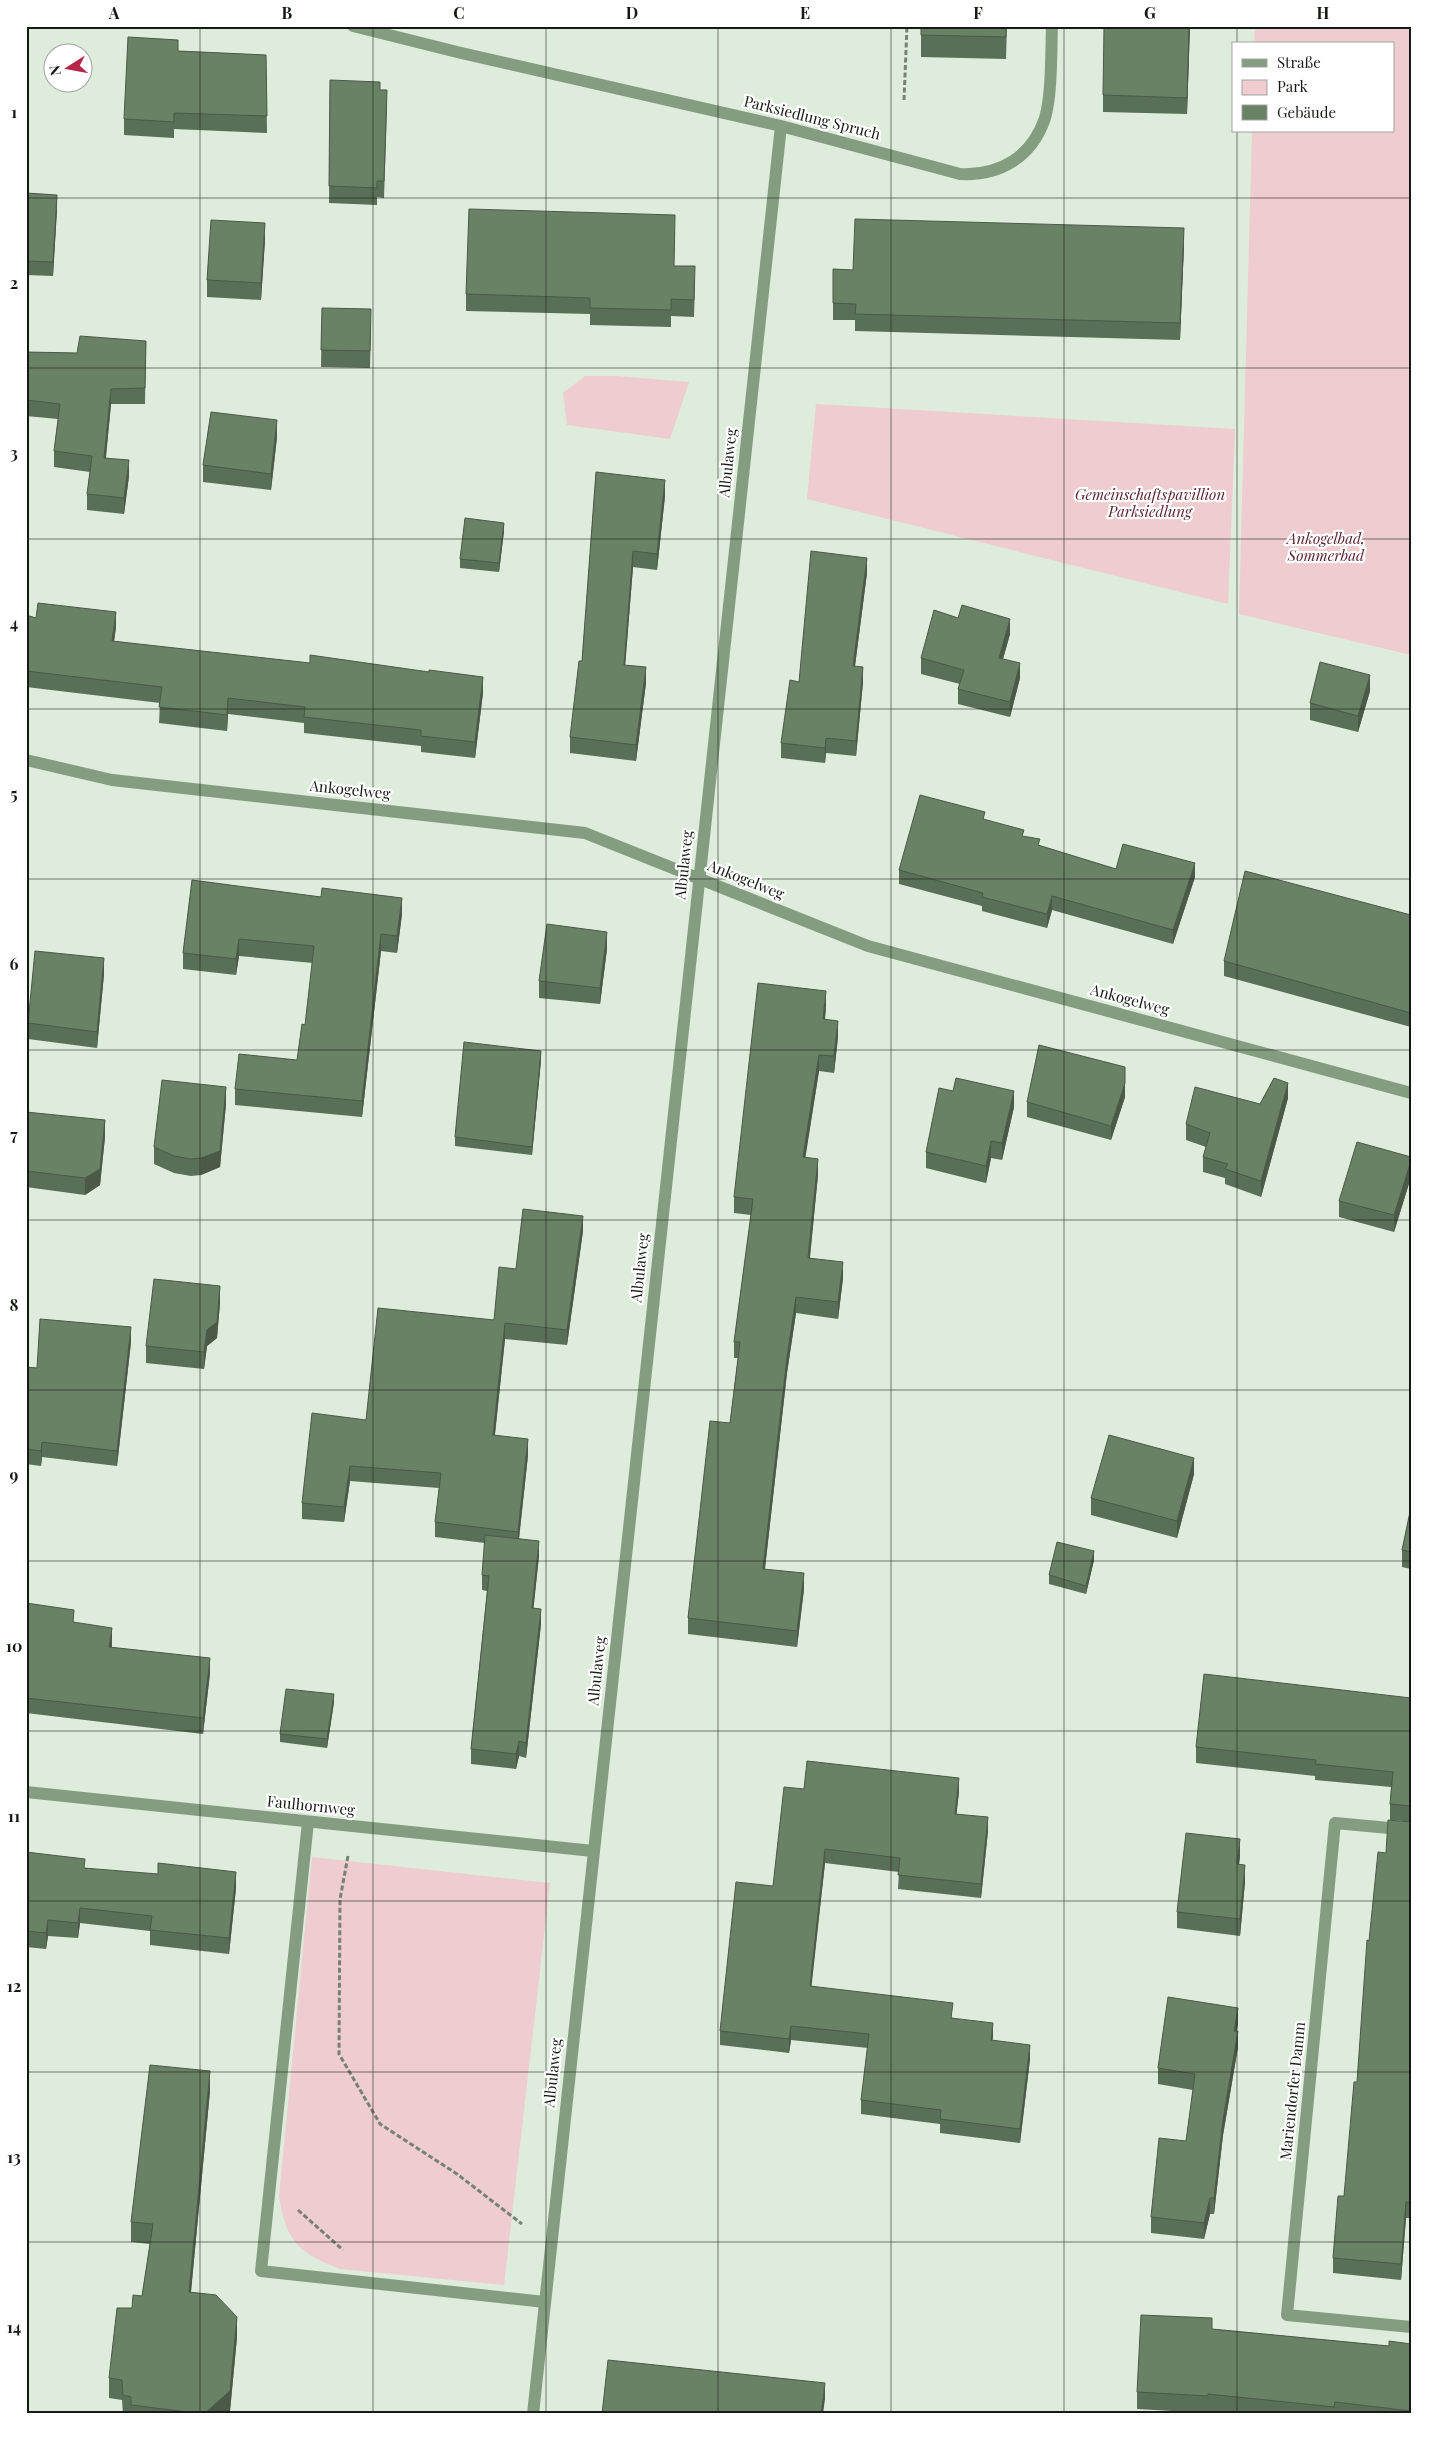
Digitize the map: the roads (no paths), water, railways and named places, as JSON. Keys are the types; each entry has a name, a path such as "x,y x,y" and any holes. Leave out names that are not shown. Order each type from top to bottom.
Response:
{"street":[{"name":"Parksiedlung Spruch","path":"353,26 457,52 781,126 960,174 979,175 999,168 1018,158 1034,140 1045,117 1052,26"},
{"name":"Albulaweg","path":"534,2414 593,1851 781,126"},
{"name":"Ankogelweg","path":"26,760 112,780 585,833 868,946 1411,1093"},
{"name":"Faulhornweg","path":"26,1792 593,1851"},
{"path":"308,1822 260,2271 545,2302"},
{"name":"Mariendorfer Damm","path":"1411,1830 1335,1823 1287,2315 1411,2327"}],"park label":[{"name":"Gemeinschaftspavillion Parksiedlung","path":"1150,504"},
{"name":"Ankogelbad, Sommerbad","path":"1326,548"}]}
